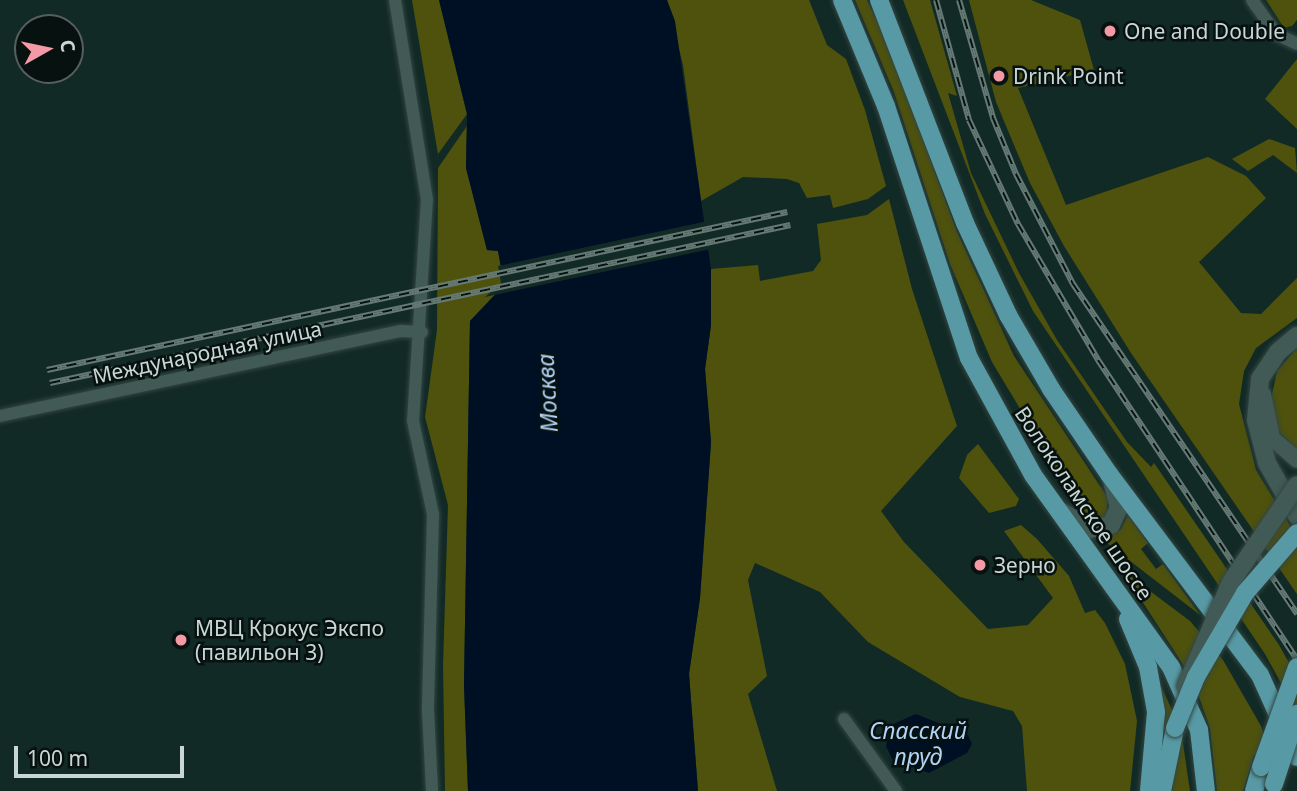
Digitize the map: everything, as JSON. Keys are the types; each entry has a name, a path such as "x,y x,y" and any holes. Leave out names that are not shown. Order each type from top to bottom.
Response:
{"main road":[{"name":"Волоколамское шоссе","path":"842,0 886,106 969,358 1011,442 1050,501 1171,667 1188,698 1199,730 1206,791"},
{"name":"Волоколамское шоссе","path":"879,0 990,278 1051,389 1109,474 1260,676 1297,757"},
{"path":"1297,337 1268,365 1256,397 1256,420 1267,463 1297,516"},
{"path":"1050,501 1075,523 1105,529 1119,513 1109,474"},
{"path":"1162,791 1189,674 1231,582 1297,485"},
{"path":"1175,728 1196,677 1245,593 1297,533"},
{"path":"1116,593 1153,688 1156,731 1149,791"},
{"path":"1254,791 1297,667"},
{"path":"1273,788 1297,714"}],"street":[{"path":"395,0 427,199 422,332 413,421 433,527 428,687 432,791"},
{"path":"1252,0 1276,34 1297,44"},
{"name":"Международная улица","path":"0,416 401,331 422,332"},
{"path":"1268,365 1263,399 1266,421 1282,451 1297,460"},
{"path":"844,719 896,791"}],"shaded area":[{"path":"412,0 439,0 467,114 438,154"},
{"path":"667,0 809,0 827,45 846,59 865,110 886,186 868,199 833,208 830,195 807,198 799,183 787,179 743,177 701,201 683,65"},
{"path":"855,0 867,0 886,39 957,232 1014,356 1108,498 1106,517 1092,521 1085,517 992,362 950,264 894,92"},
{"path":"903,0 930,0 957,96 948,93 971,173 1019,273 1057,340 1127,442 1151,467 1154,463 1279,645 1297,677 1297,712 1265,654 1033,311 985,214"},
{"path":"969,0 1031,0 1080,20 1094,70 1018,88 1066,205 1208,157 1246,176 1266,198 1199,262 1241,313 1261,314 1297,278 1297,318 1256,348 1244,371 1239,404 1256,470 1297,537 1297,594 1131,353 1064,246 1030,183 996,102"},
{"path":"1266,0 1297,0 1297,20 1292,26 1284,28"},
{"path":"1297,59 1297,129 1265,99"},
{"path":"467,126 466,168 487,250 498,251 505,285 470,321 464,685 468,791 445,791 443,665 448,505 425,417 437,330 438,168"},
{"path":"1269,139 1295,148 1297,173 1273,155 1248,171 1232,159"},
{"path":"889,199 912,289 957,426 881,511 904,542 988,629 1028,625 1053,598 1004,531 1021,525 1037,539 1069,576 1085,613 1095,610 1105,623 1125,664 1137,721 1130,791 1027,791 1022,726 1013,711 960,697 868,642 820,592 755,563 748,580 767,676 748,694 777,791 698,791 689,674 700,598 711,442 705,369 711,325 711,269 758,265 760,281 813,271 821,260 817,224 867,215"},
{"path":"1297,348 1297,450 1276,429 1271,399 1277,371"},
{"path":"978,444 1019,499 1016,506 989,513 959,478 967,455"},
{"path":"1128,515 1148,543 1141,549 1156,569 1163,564 1200,615 1103,540 1121,529"},
{"path":"1122,570 1190,621 1223,660 1261,726 1283,791 1277,791 1254,755 1243,791 1217,791 1210,728 1193,680"},
{"path":"1157,677 1181,730 1190,791 1157,791"}],"water":[{"name":"Москва","path":"439,0 667,0 675,21 711,269 711,325 705,369 711,442 700,598 689,674 698,791 468,791 464,685 470,321 504,285 498,251 487,250 466,168 467,114"},
{"name":"Спасский пруд","path":"916,714 968,735 972,744 967,753 929,773 892,759 886,746 891,725"}],"pier":[{"path":"708,221 711,249 485,297 501,283 498,266"}],"railway":[{"path":"936,0 969,120 1018,224 1098,360 1297,659"},
{"path":"959,0 993,118 1016,174 1073,284 1297,614"},
{"path":"47,370 787,212"},
{"path":"50,383 790,225"}],"place":[{"name":"One and Double","path":"1110,31"},
{"name":"Drink Point","path":"999,76"},
{"name":"Зерно","path":"980,565"},
{"name":"МВЦ Крокус Экспо (павильон 3)","path":"181,640"}]}
